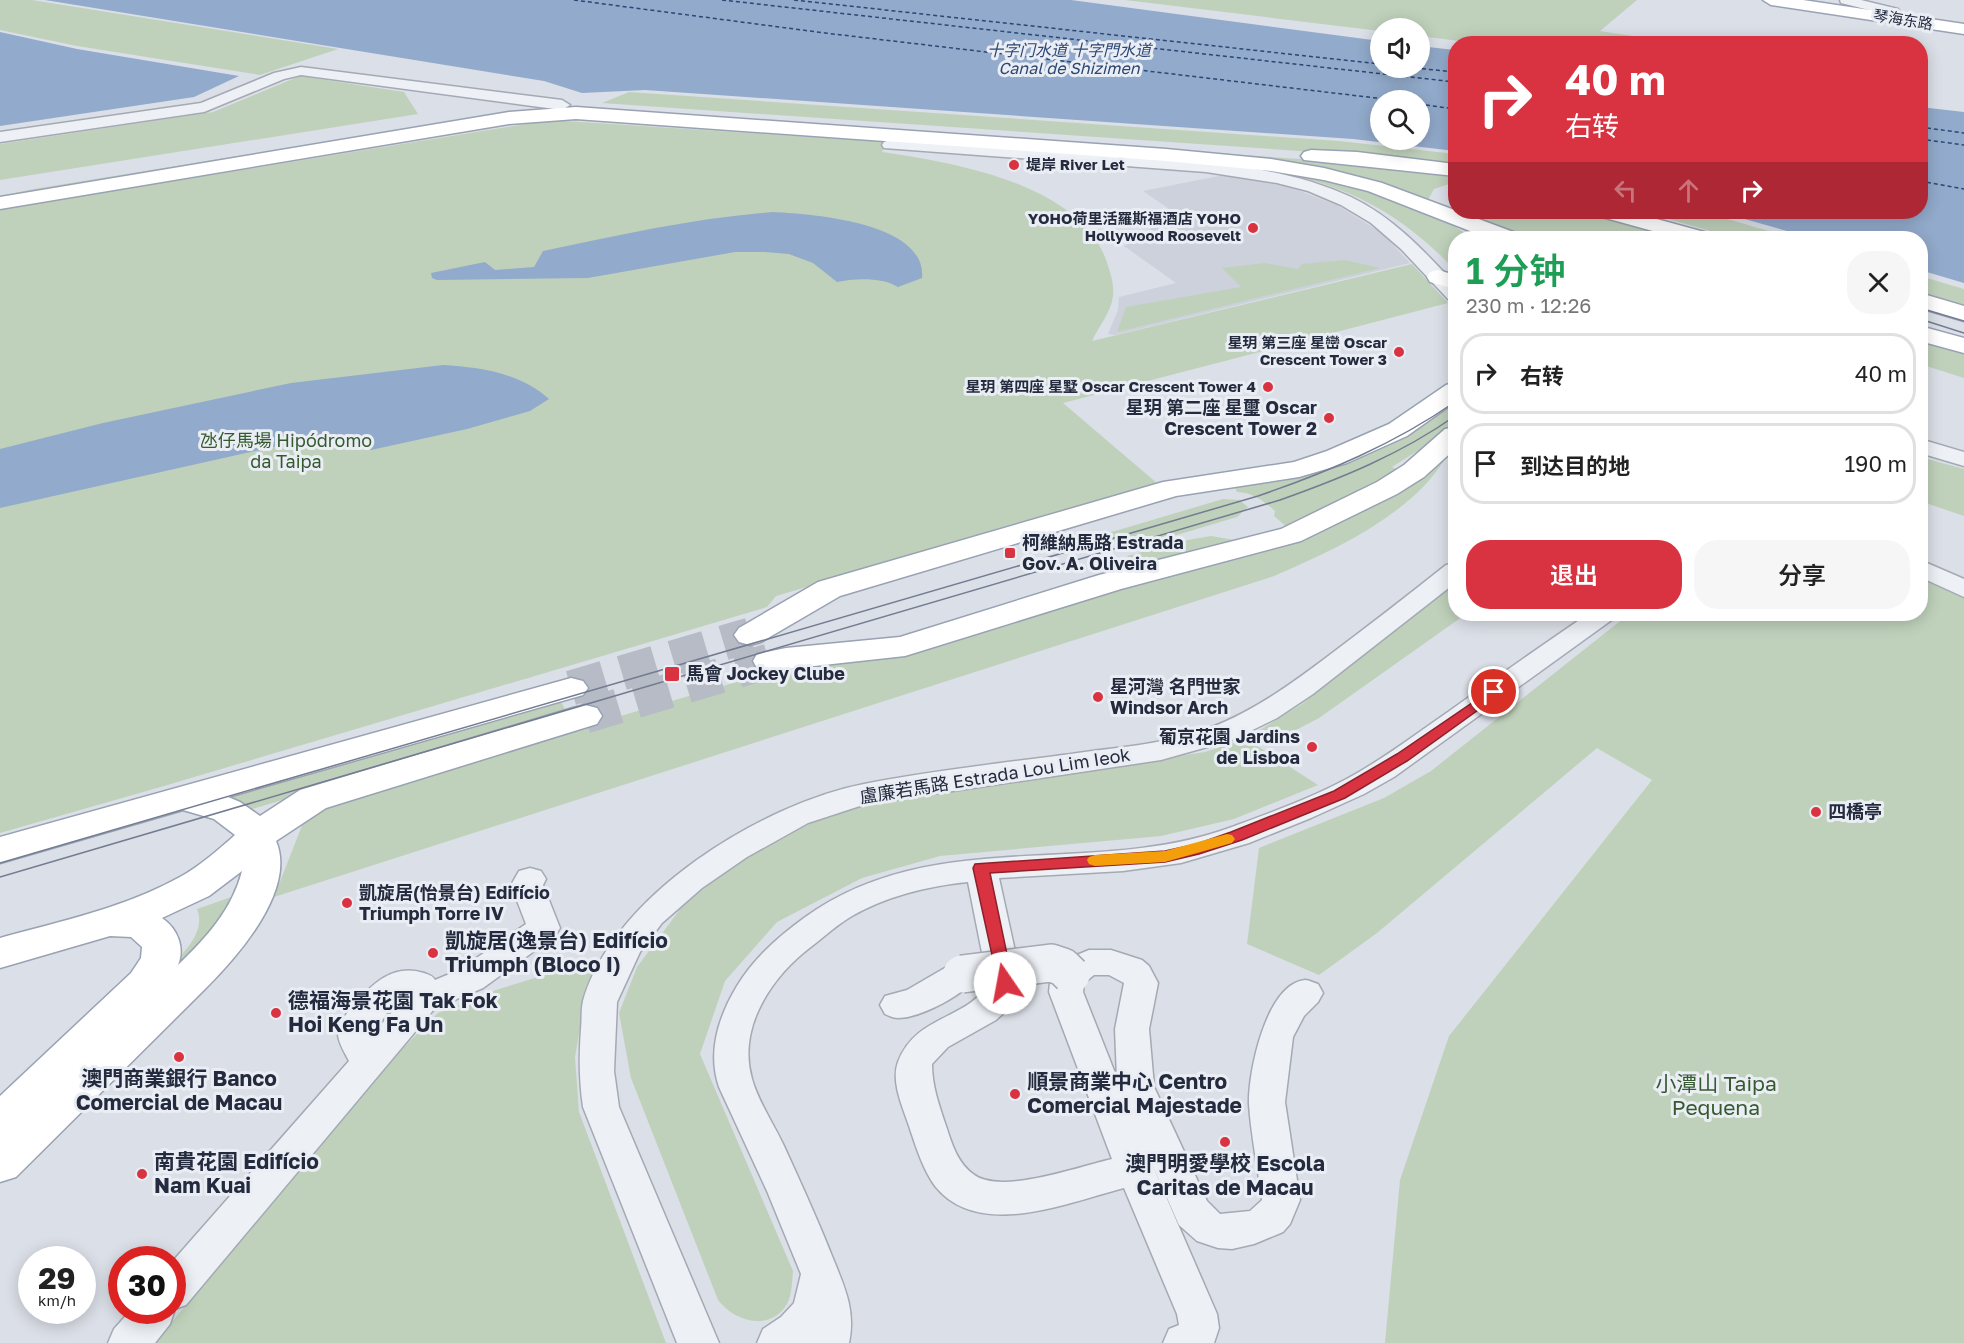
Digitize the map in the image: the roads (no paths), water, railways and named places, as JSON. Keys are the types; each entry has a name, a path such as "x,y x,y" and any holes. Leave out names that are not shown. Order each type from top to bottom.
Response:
{"main road":[{"name":"琴海东路","path":"1771,0 1818,2 1964,23"},
{"name":"琴海东路","path":"1818,2 1964,29"},
{"path":"0,197 33,187 486,105 569,109 892,141 1185,157 1292,169 1372,186 1448,214"},
{"path":"0,197 588,105 1287,155 1448,182"},
{"path":"0,197 509,115 569,109"},
{"path":"1448,185 1437,197 1438,204 1448,212"},
{"path":"1457,219 1474,231"},
{"path":"1460,219 1490,231"},
{"path":"1634,219 1676,231"},
{"path":"1658,219 1699,231"},
{"path":"1928,303 1964,314"},
{"path":"1928,335 1964,346"},
{"path":"750,635 777,621 801,602 829,589 1173,488 1271,475 1299,469 1337,456 1398,430 1448,395"},
{"path":"769,661 822,654 878,651 905,646 1110,582 1291,535 1388,488 1413,471 1448,441"},
{"path":"0,850 183,798 578,702 330,792 290,811 219,870 179,895 139,911 0,954"},
{"path":"0,1163 203,964 245,911 258,882 262,850 257,837 245,822 231,812 214,805 183,798"},
{"path":"0,1124 146,984 158,967 162,956 162,945 155,932 146,926 118,921 91,926"}],"street":[{"path":"1846,0 1893,12"},
{"path":"0,137 204,107 279,75 301,70 317,71 486,105"},
{"path":"892,141 967,150 1210,167 1286,181 1350,204 1376,219 1447,280"},
{"path":"1928,445 1964,452"},
{"path":"1928,447 1964,459"},
{"path":"1928,571 1964,589"},
{"name":"盧廉若馬路 Estrada Lou Lim Ieok","path":"701,1341 601,1107 596,1071 600,1002 627,945 651,915 691,880 736,849 797,816 863,794 1161,751 1222,734 1268,712 1303,688 1390,623 1448,576"},
{"path":"828,1343 831,1304 801,1224 733,1076 731,1047 737,1022 749,996 765,972 806,930 833,910 886,886 931,874 981,868 1165,856 1199,849 1236,836 1340,794 1402,758 1594,621"},
{"path":"981,868 1005,983 1002,994 994,1004 923,1048 915,1058 913,1070 915,1083 933,1137 948,1174 961,1187 978,1196 998,1200 1018,1199 1135,1169"},
{"path":"186,1276 423,999 471,979 544,928 527,885 530,879"},
{"path":"1184,1343 1196,1338 1199,1333 1197,1314 1135,1169 1066,992 1067,983 1078,968 1089,963 1111,962 1130,969 1137,975 1141,983 1132,1029 1131,1053 1136,1087 1193,1213 1207,1228 1227,1234 1264,1225 1273,1219 1279,1210 1281,1200 1267,1102 1276,1037 1291,1007 1306,993"},
{"path":"897,1005 915,1002 962,974 1051,963 1063,967 1071,975"},
{"path":"778,1343 798,1329 811,1312 819,1292 819,1271"},
{"path":"129,1343 145,1324"}],"water":[{"name":"十字门水道 十字門水道 Canal de Shizimen","path":"45,0 1071,0 1370,40 1370,78 1430,78 1430,47 1448,49 1448,150 1430,148 1430,90 1370,90 1370,141 645,90 582,93 544,81"},
{"path":"0,32 77,49 239,76 194,97 0,126"},
{"path":"1928,108 1964,112 1964,283 1928,272 1928,231 1787,231 1745,219 1928,219"},
{"path":"773,212 838,219 887,233 906,244 919,259 922,278 898,287 885,281 868,279 837,282 813,263 789,254 765,252 735,252 588,278 437,280 432,278 431,273 485,262 495,270 534,267 543,251 686,223"},
{"path":"443,365 485,370 513,377 538,390 549,399 530,411 467,429 371,450 300,441 0,508 0,449 103,423 291,383"}],"tunnel":[{"path":"571,688 750,635"},
{"path":"585,716 769,661"}],"tram line":[{"path":"1928,310 1964,321"},
{"path":"1928,322 1964,333"},
{"path":"0,863 1258,496 1360,456 1448,407"},
{"path":"0,877 1280,500 1370,464 1414,442 1448,421"}],"place":[{"name":"堤岸 River Let","path":"1014,165"},
{"name":"YOHO荷里活羅斯福酒店 YOHO Hollywood Roosevelt","path":"1253,228"},
{"name":"星玥 第三座 星巒 Oscar Crescent Tower 3","path":"1399,352"},
{"name":"星玥 第四座 星墅 Oscar Crescent Tower 4","path":"1268,387"},
{"name":"星玥 第二座 星璽 Oscar Crescent Tower 2","path":"1329,418"},
{"name":"柯維納馬路 Estrada Gov. A. Oliveira","path":"1010,553"},
{"name":"馬會 Jockey Clube","path":"672,674"},
{"name":"星河灣 名門世家 Windsor Arch","path":"1098,697"},
{"name":"葡京花園 Jardins de Lisboa","path":"1312,747"},
{"name":"四橋亭","path":"1816,812"},
{"name":"凱旋居(怡景台) Edifício Triumph Torre IV","path":"347,903"},
{"name":"凱旋居(逸景台) Edifício Triumph (Bloco I)","path":"433,953"},
{"name":"德福海景花園 Tak Fok Hoi Keng Fa Un","path":"276,1013"},
{"name":"澳門商業銀行 Banco Comercial de Macau","path":"179,1057"},
{"name":"順景商業中心 Centro Comercial Majestade","path":"1015,1094"},
{"name":"澳門明愛學校 Escola Caritas de Macau","path":"1225,1142"},
{"name":"南貴花園 Edifício Nam Kuai","path":"142,1174"}],"park label":[{"name":"氹仔馬場 Hipódromo da Taipa","path":"286,451"},
{"name":"小潭山 Taipa Pequena","path":"1716,1096"}]}
